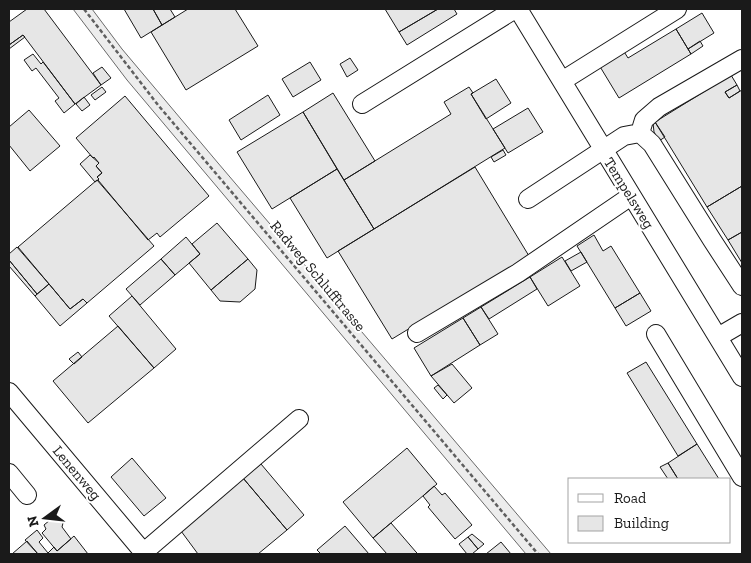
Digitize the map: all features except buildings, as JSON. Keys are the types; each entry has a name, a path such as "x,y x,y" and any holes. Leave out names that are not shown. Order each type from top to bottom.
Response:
{"street":[{"name":"Tempelsweg","path":"516,9 742,377"},
{"path":"362,104 516,9"},
{"path":"562,82 677,9"},
{"path":"640,133 644,120 659,107 742,59"},
{"path":"528,199 624,136 640,133"},
{"path":"640,133 652,144 742,286"},
{"path":"417,333 518,273 631,196"},
{"path":"718,337 742,323"},
{"path":"656,334 742,477"},
{"name":"Lenenweg","path":"9,392 144,553"},
{"path":"144,553 299,420"},
{"path":"9,473 27,495"}],"path":[{"name":"Radweg Schlufftrasse","path":"84,9 158,105 538,554"}],"shaded area":[{"path":"73,9 92,9 122,49 218,163 551,554 526,554 127,80"}]}
